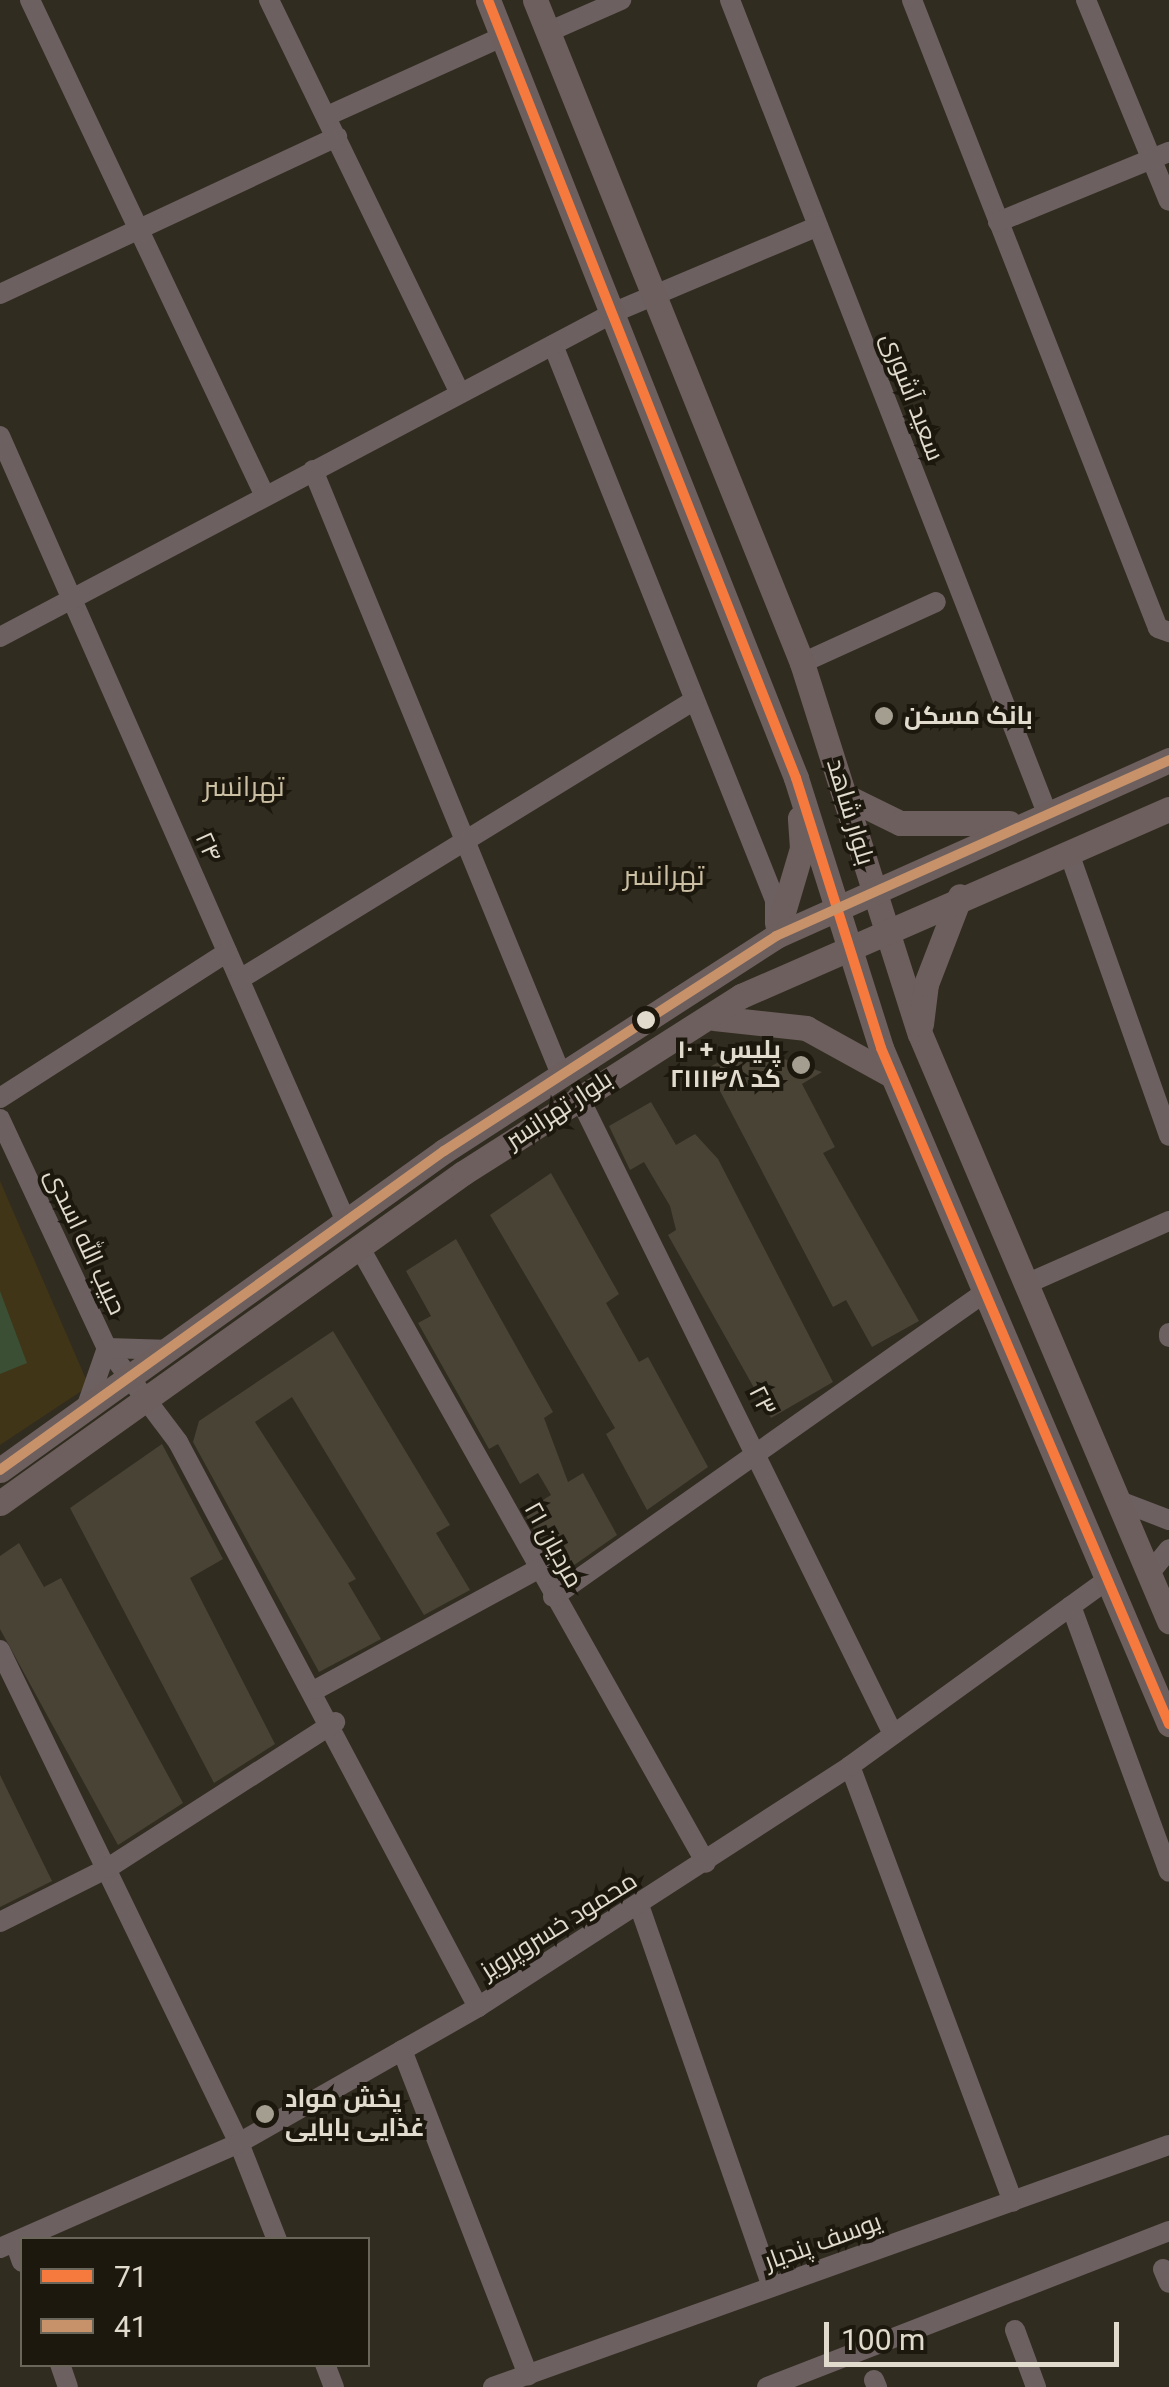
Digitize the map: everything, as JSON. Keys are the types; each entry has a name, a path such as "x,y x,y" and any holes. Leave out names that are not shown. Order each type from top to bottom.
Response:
{"main road":[{"name":"بلوار شاهد","path":"488,0 617,311 796,778 881,1048 1169,1724"},
{"name":"بلوار شاهد","path":"535,0 657,294 802,664 848,797 920,1034 1169,1621"},
{"name":"بلوار تهرانسر","path":"0,1503 114,1411 134,1381 560,1072 776,936 1169,760"},
{"path":"776,936 802,848 796,778"},
{"path":"848,797 900,824 1035,818"},
{"name":"بلوار تهرانسر","path":"0,1470 83,1417 150,1404 578,1095 714,1018 783,971 1169,809"},
{"path":"881,1048 920,1034 926,984 960,896"},
{"path":"714,1018 806,1028 893,1076"},
{"path":"166,1357 156,1385 173,1386"}],"street":[{"path":"30,0 265,496"},
{"path":"269,0 460,392"},
{"path":"548,32 621,0"},
{"name":"سعید آشوری","path":"730,0 818,226 1035,818"},
{"path":"912,0 1163,630"},
{"path":"1086,0 1160,156 1169,201"},
{"path":"326,116 504,36"},
{"path":"0,294 337,137"},
{"path":"998,222 1160,156"},
{"path":"0,637 617,311 818,226"},
{"path":"553,345 774,900 776,936"},
{"name":"۲۴","path":"0,436 347,1224"},
{"path":"312,470 469,838 560,1072"},
{"path":"802,664 936,602"},
{"path":"240,979 692,701"},
{"path":"1069,852 1169,1136"},
{"path":"0,1098 227,952"},
{"name":"۲۳","path":"578,1095 756,1446 893,1734"},
{"name":"حبیب الله اسدی","path":"0,1118 107,1348 150,1404 317,1689 478,2007"},
{"path":"1026,1284 1169,1221"},
{"name":"۲۱ مردیان","path":"361,1250 706,1863"},
{"path":"553,1597 756,1446 984,1293"},
{"path":"83,1417 107,1348 166,1357"},
{"path":"1117,1500 1169,1520"},
{"path":"1149,1574 1169,1549"},
{"path":"317,1689 538,1569"},
{"name":"محمود خسروپرویز","path":"42,2237 239,2143 478,2007 706,1863 850,1766 1106,1580"},
{"path":"1071,1606 1169,1872"},
{"path":"0,1650 239,2143 276,2237"},
{"path":"0,1922 108,1868 334,1722"},
{"path":"850,1766 1013,2201"},
{"path":"639,1906 772,2287"},
{"path":"402,2050 528,2375"},
{"name":"یوسف پندیار","path":"494,2387 1169,2145"},
{"path":"767,2387 1169,2232"},
{"path":"1015,2330 1036,2387"}],"shaded area":[{"path":"0,1181 89,1386 0,1445"}],"green space":[{"path":"0,1291 27,1363 0,1374"}],"building":[{"path":"747,1046 822,1072 802,1084 835,1147 823,1153 919,1321 872,1347 846,1300 833,1307 708,1068"},
{"path":"651,1102 676,1145 695,1134 718,1159 833,1382 771,1418 668,1235 676,1230 670,1206 644,1162 630,1170 609,1126"},
{"path":"551,1173 619,1294 606,1303 639,1362 648,1357 708,1467 647,1510 606,1434 615,1428 490,1215"},
{"path":"456,1239 553,1412 544,1418 568,1482 583,1473 617,1535 560,1575 524,1512 551,1495 538,1473 520,1484 498,1444 489,1449 418,1323 431,1316 406,1271"},
{"path":"333,1331 450,1525 436,1533 470,1590 424,1615 292,1397 255,1422 356,1579 348,1583 381,1639 319,1672 193,1442 199,1421"},
{"path":"162,1444 223,1559 190,1578 275,1744 214,1783 70,1508"},
{"path":"19,1543 44,1587 61,1578 183,1803 118,1845 0,1629 0,1556"},
{"path":"0,1775 52,1881 0,1907"}],"transit line":[{"name":"71","path":"488,0 796,778 881,1048 1169,1724"},
{"name":"41","path":"0,1470 444,1151 776,936 1169,760"}],"place":[{"name":"بانک مسکن","path":"884,716"},
{"name":"پلیس + ۱۰ کد ۲۱۱۱۴۸","path":"801,1065"},
{"name":"پخش مواد غذایی بابایی","path":"265,2114"}],"district":[{"name":"تهرانسر","path":"244,787"},
{"name":"تهرانسر","path":"664,876"}]}
